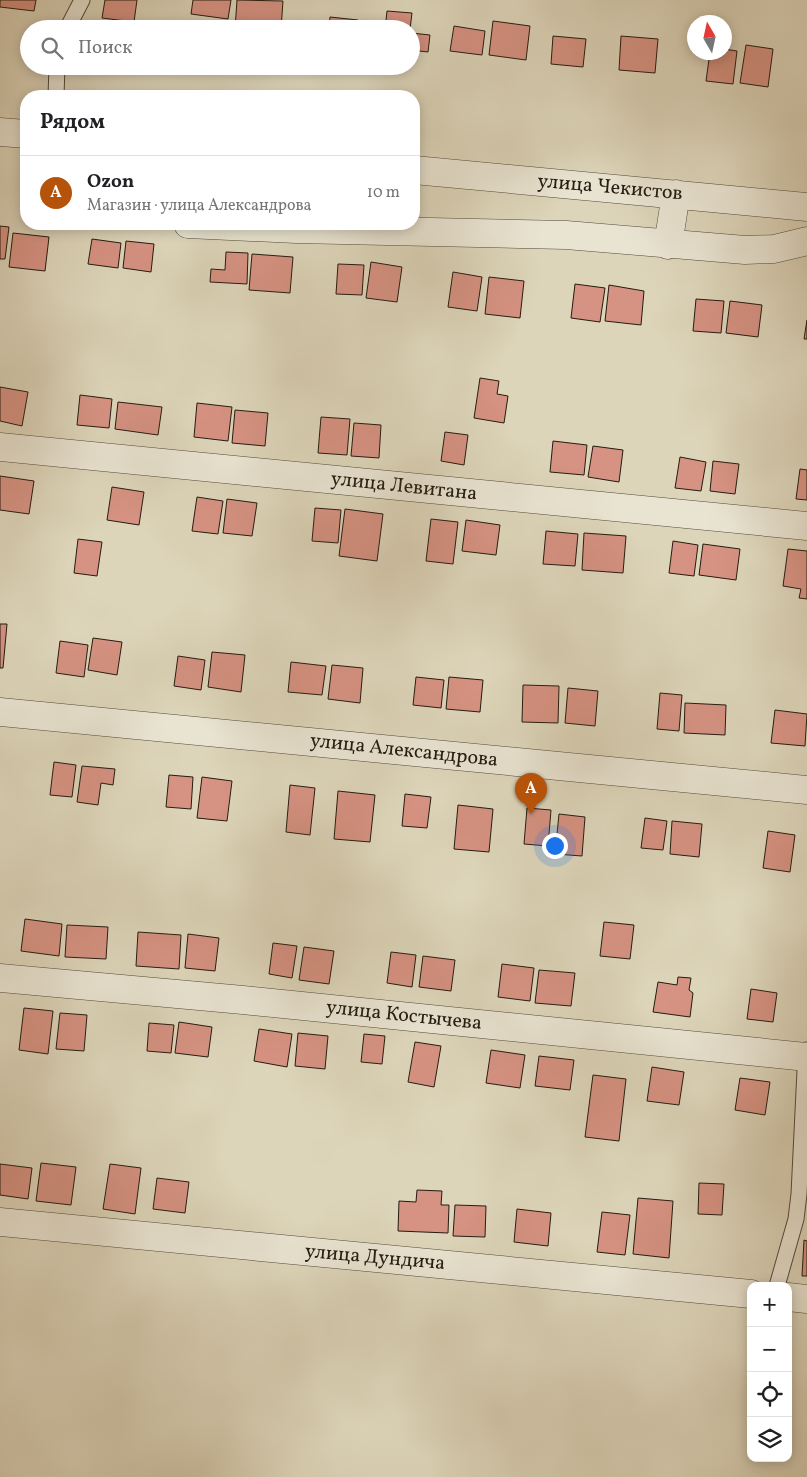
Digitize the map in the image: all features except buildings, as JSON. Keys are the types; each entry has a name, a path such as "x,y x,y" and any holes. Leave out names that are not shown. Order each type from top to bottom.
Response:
{"street":[{"path":"0,132 20,134"},
{"name":"улица Чекистов","path":"420,171 807,208"},
{"path":"668,245 676,194"},
{"path":"341,230 566,235 745,250 774,249 807,241"},
{"name":"улица Левитана","path":"0,447 807,526"},
{"name":"улица Александрова","path":"0,712 807,790"},
{"name":"улица Костычева","path":"0,978 807,1053"},
{"name":"улица Дундича","path":"0,1222 747,1294"},
{"path":"792,1297 807,1299"}],"lane":[{"path":"72,20 82,0"},
{"path":"56,90 57,75"},
{"path":"778,1282 796,1219 807,1053"}],"place":[{"name":"Ozon","path":"531,814"}]}
